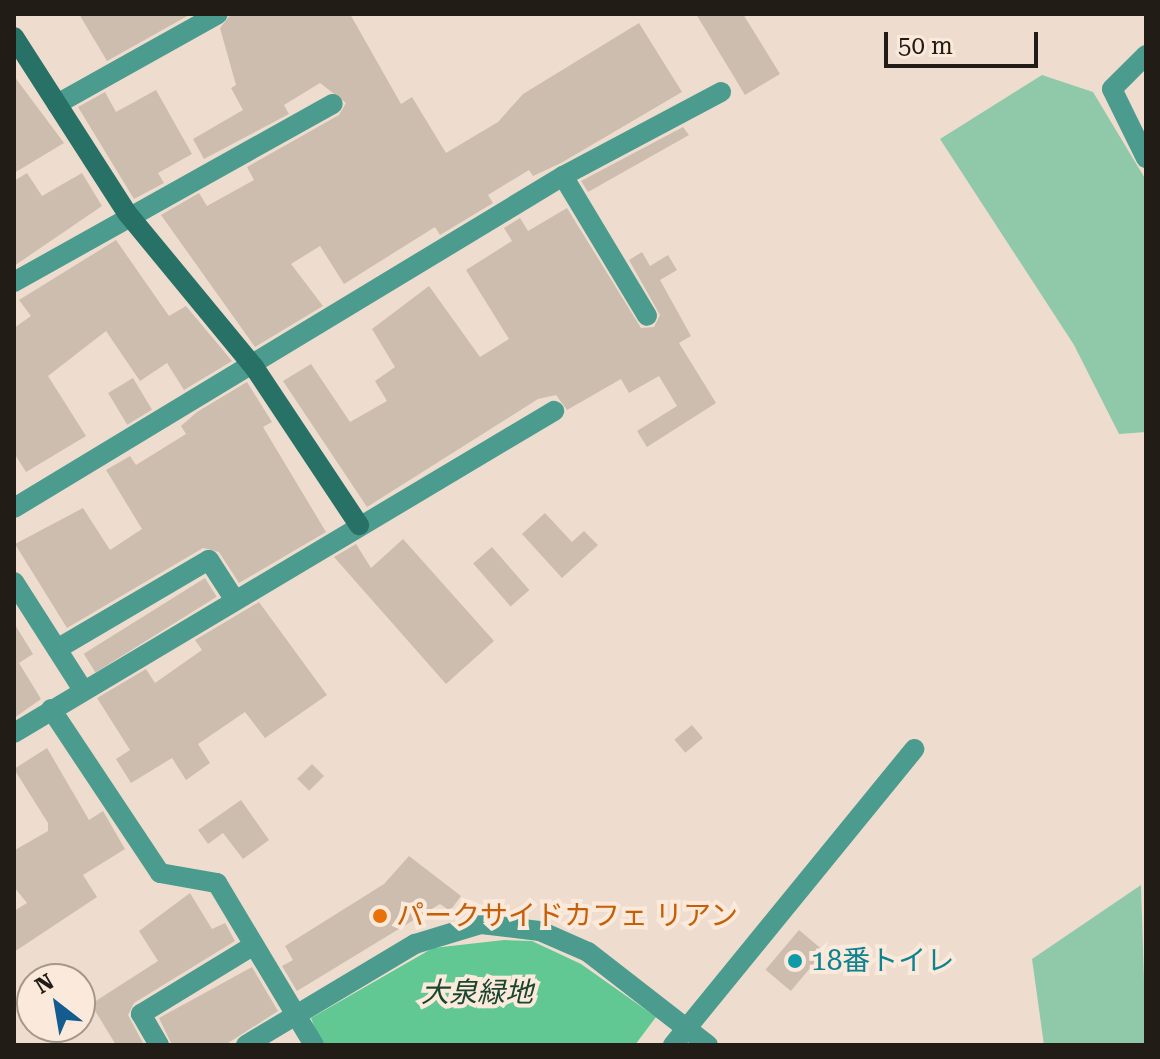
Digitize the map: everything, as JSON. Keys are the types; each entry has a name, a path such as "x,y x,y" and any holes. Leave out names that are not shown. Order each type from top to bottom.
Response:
{"street":[{"path":"57,104 218,14"},
{"path":"16,46 127,213 254,367 359,525"},
{"path":"1146,55 1112,89 1146,158"},
{"path":"14,508 254,367 563,176 721,92"},
{"path":"14,282 127,213 333,104"},
{"path":"563,176 647,316"},
{"path":"14,733 234,599 554,411"},
{"path":"57,649 209,560 234,599"},
{"path":"14,582 83,690"},
{"path":"51,709 160,873 217,883 314,1045"},
{"path":"673,1045 914,749"},
{"path":"246,1045 415,944 481,924 510,924 588,952 708,1045"},
{"path":"159,1045 141,1014 254,945"}],"green space":[{"path":"1042,75 1093,92 1146,180 1146,432 1119,434 1074,345 940,139"},
{"path":"1141,885 1146,1045 1044,1045 1032,959"},
{"name":"大泉緑地","path":"504,940 532,941 581,964 656,1017 635,1045 321,1045 311,1018 433,948"}],"building":[{"path":"79,14 191,14 107,61"},
{"path":"231,14 350,14 401,104 412,97 446,153 498,122 523,94 639,23 682,92 561,163 533,176 529,170 488,195 493,203 440,235 435,227 344,284 320,246 291,264 323,306 255,347 161,215 199,193 207,206 254,180 247,167 339,115 346,103 320,83 284,105 289,114 204,159 193,139 243,110 231,88 236,85 220,28"},
{"path":"696,14 743,14 780,74 745,95"},
{"path":"14,76 64,143 14,173"},
{"path":"156,90 192,154 158,173 164,183 134,199 78,107 105,92 116,112"},
{"path":"683,127 689,135 588,192 581,181"},
{"path":"27,173 42,196 82,173 102,206 14,266 14,181"},
{"path":"567,208 641,328 654,327 660,315 629,260 642,252 650,266 668,255 677,270 660,280 691,336 679,343 716,403 647,447 637,431 677,406 659,376 629,393 621,379 567,410 556,395 538,399 367,507 283,381 311,364 350,422 387,401 375,381 395,367 372,329 429,286 480,357 509,339 466,270 512,241 504,228 520,218 528,231"},
{"path":"116,240 169,316 186,306 232,361 184,390 167,363 140,381 106,331 48,376 86,436 26,472 14,453 14,328 31,316 19,300"},
{"path":"133,378 152,410 127,425 108,393"},
{"path":"247,382 272,422 263,427 326,532 239,583 219,552 203,548 67,628 15,544 83,508 110,550 142,529 106,470 130,456 136,465 186,434 181,426 197,412"},
{"path":"545,513 572,542 584,531 598,545 562,578 522,534"},
{"path":"403,539 494,641 446,684 334,557 356,544 371,568"},
{"path":"492,547 529,590 511,606 473,563"},
{"path":"205,578 217,597 95,672 84,654"},
{"path":"259,602 327,695 265,738 245,712 198,744 210,763 186,780 172,758 131,783 116,759 130,750 97,698 146,669 155,683 202,650 195,640"},
{"path":"14,623 33,654 19,663 41,699 14,718"},
{"path":"692,725 703,738 685,753 674,740"},
{"path":"47,748 89,820 103,811 125,849 83,875 97,897 14,952 14,911 27,903 14,887 15,850 48,831 48,823 14,769"},
{"path":"312,764 324,776 309,791 297,779"},
{"path":"241,800 269,840 243,859 223,833 208,844 198,830"},
{"path":"409,856 461,896 450,911 440,904 297,991 282,966 293,960 285,946 384,884"},
{"path":"190,893 212,929 225,923 235,941 134,1003 128,1015 144,1045 116,1045 96,1012 96,1001 158,961 139,931"},
{"name":"18番トイレ","path":"799,930 824,951 791,991 766,970"},
{"path":"252,967 278,1011 225,1045 172,1045 159,1018"}],"place":[{"name":"パークサイドカフェ リアン","path":"380,916"},
{"name":"18番トイレ","path":"795,961"}]}
